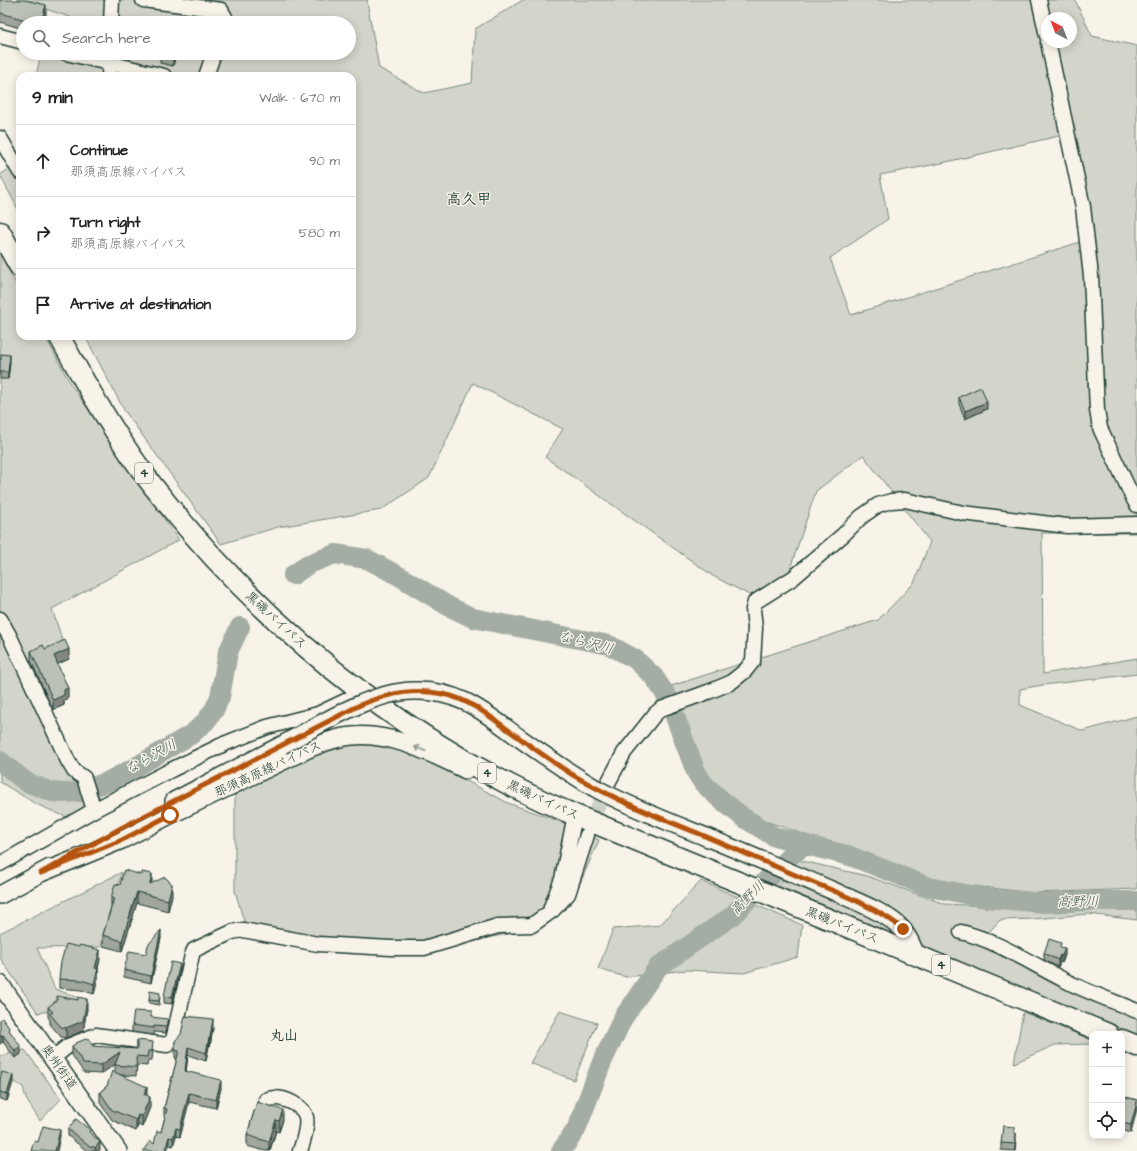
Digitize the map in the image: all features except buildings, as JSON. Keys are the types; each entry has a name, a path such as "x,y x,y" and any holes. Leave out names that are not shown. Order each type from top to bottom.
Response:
{"highway":[{"path":"0,232 16,260"},
{"name":"黒磯バイパス","path":"61,340 91,393 124,444 152,484 197,540 268,614 310,652 406,725 447,750 512,786 575,815 1101,1031"},
{"path":"1125,1041 1137,1046"}],"main road":[{"name":"那須高原線バイパス","path":"0,895 123,827 340,714 379,697 397,692 432,692 451,696 469,703 486,713 550,759 596,788 644,812 789,872 879,913 896,923 909,938 916,955"},
{"name":"那須高原線バイパス","path":"41,873 122,840 170,815 308,749 330,740 351,736 369,735 389,738 415,747 483,778 546,802"},
{"name":"奥州街道","path":"0,984 118,1151"}],"street":[{"path":"111,16 112,0"},
{"path":"144,0 221,10 224,16"},
{"path":"1039,0 1042,12"},
{"path":"0,36 16,40"},
{"path":"1049,48 1083,207 1091,276 1097,410 1100,428 1137,505"},
{"path":"93,60 146,72"},
{"path":"207,72 212,60"},
{"path":"0,138 16,165"},
{"path":"608,783 624,753 655,714 661,709 730,683 745,671 753,661 755,628 753,609 755,602 793,578 837,540 861,516 878,505 891,500 905,500 963,513 1066,526 1137,524"},
{"path":"0,619 10,637 68,761 74,771 84,778 92,806"},
{"path":"0,864 92,806 224,744 267,727 318,714 362,693"},
{"path":"548,913 562,879 575,815"},
{"path":"53,1058 68,1046 96,1035 167,1045 173,1040 194,950 232,932 243,930 318,944 391,948 424,948 498,926 532,925 548,913 568,894 587,835"},
{"path":"961,932 978,936 1064,980 1137,1011"},
{"path":"266,1100 276,1098 297,1104 301,1108 306,1116 304,1141 300,1151"}],"shaded area":[{"path":"17,0 368,0 367,2 379,68 424,93 472,83 475,29 523,0 1075,0 1092,36 1137,46 1137,533 1042,533 1043,674 1137,658 1137,674 1020,689 1020,705 1083,731 1137,716 1137,889 1034,893 939,882 860,852 754,817 711,779 692,746 671,686 878,620 914,583 930,542 863,455 816,491 787,578 755,598 713,576 545,457 563,429 473,383 429,478 381,510 278,527 221,544 124,410 87,340 356,340 356,72 37,72 39,60 356,60 356,16 67,16","holes":["1063,135 1083,241 851,315 830,258 888,219 880,175 942,163"]},
{"path":"16,165 16,205 0,175"},
{"path":"0,254 16,284 16,340 47,340 70,383 179,540 52,609 64,645 28,661 77,764 92,778 101,801 66,817 36,804 0,782"},
{"path":"372,742 422,757 508,803 567,824 599,840 574,897 540,928 492,937 422,955 252,937 243,918 235,891 235,795 296,761 330,748"},
{"path":"798,860 867,876 945,904 1026,908 1082,905 1137,910 1137,920 1088,914 1034,919 1000,920 979,943 1003,957 1081,982 1137,1006 1137,1035 778,886"},
{"path":"122,872 101,947 37,948 55,989 79,998 74,1007 38,1013 0,958 0,933"},
{"path":"701,881 802,925 798,957 744,973 686,970 626,977 598,969 613,929 660,925"},
{"path":"560,1011 597,1023 574,1080 530,1063"},
{"path":"1023,1012 1089,1039 1089,1044 1055,1045 1014,1063"},
{"path":"25,1050 61,1099 40,1121 26,1099 23,1087 2,1075 0,1086 0,1056"}],"waterway":[{"name":"なら沢川","path":"293,575 309,564 335,554 367,559 399,576 448,606 473,618 609,645 635,659 654,677 668,698 696,772 703,783 744,818 775,837 850,856 929,887 986,898 1044,903 1137,901"},
{"name":"なら沢川","path":"0,761 26,782 52,792 64,793 79,792 107,782 134,768 192,734 206,721 214,710 220,697 228,652 240,627"},
{"name":"高野川","path":"561,1151 576,1130 602,1062 623,1018 658,967 732,916 791,855 806,845"}],"tunnel":[{"path":"588,831 608,783"}],"district":[{"name":"高久甲","path":"469,199"},
{"name":"丸山","path":"284,1036"}],"route":[{"path":"170,815 122,840 41,873 123,827 340,714 379,697 397,692 432,692 451,696 469,703 486,713 573,775 596,788 644,812 818,884 879,913 903,929"}]}
